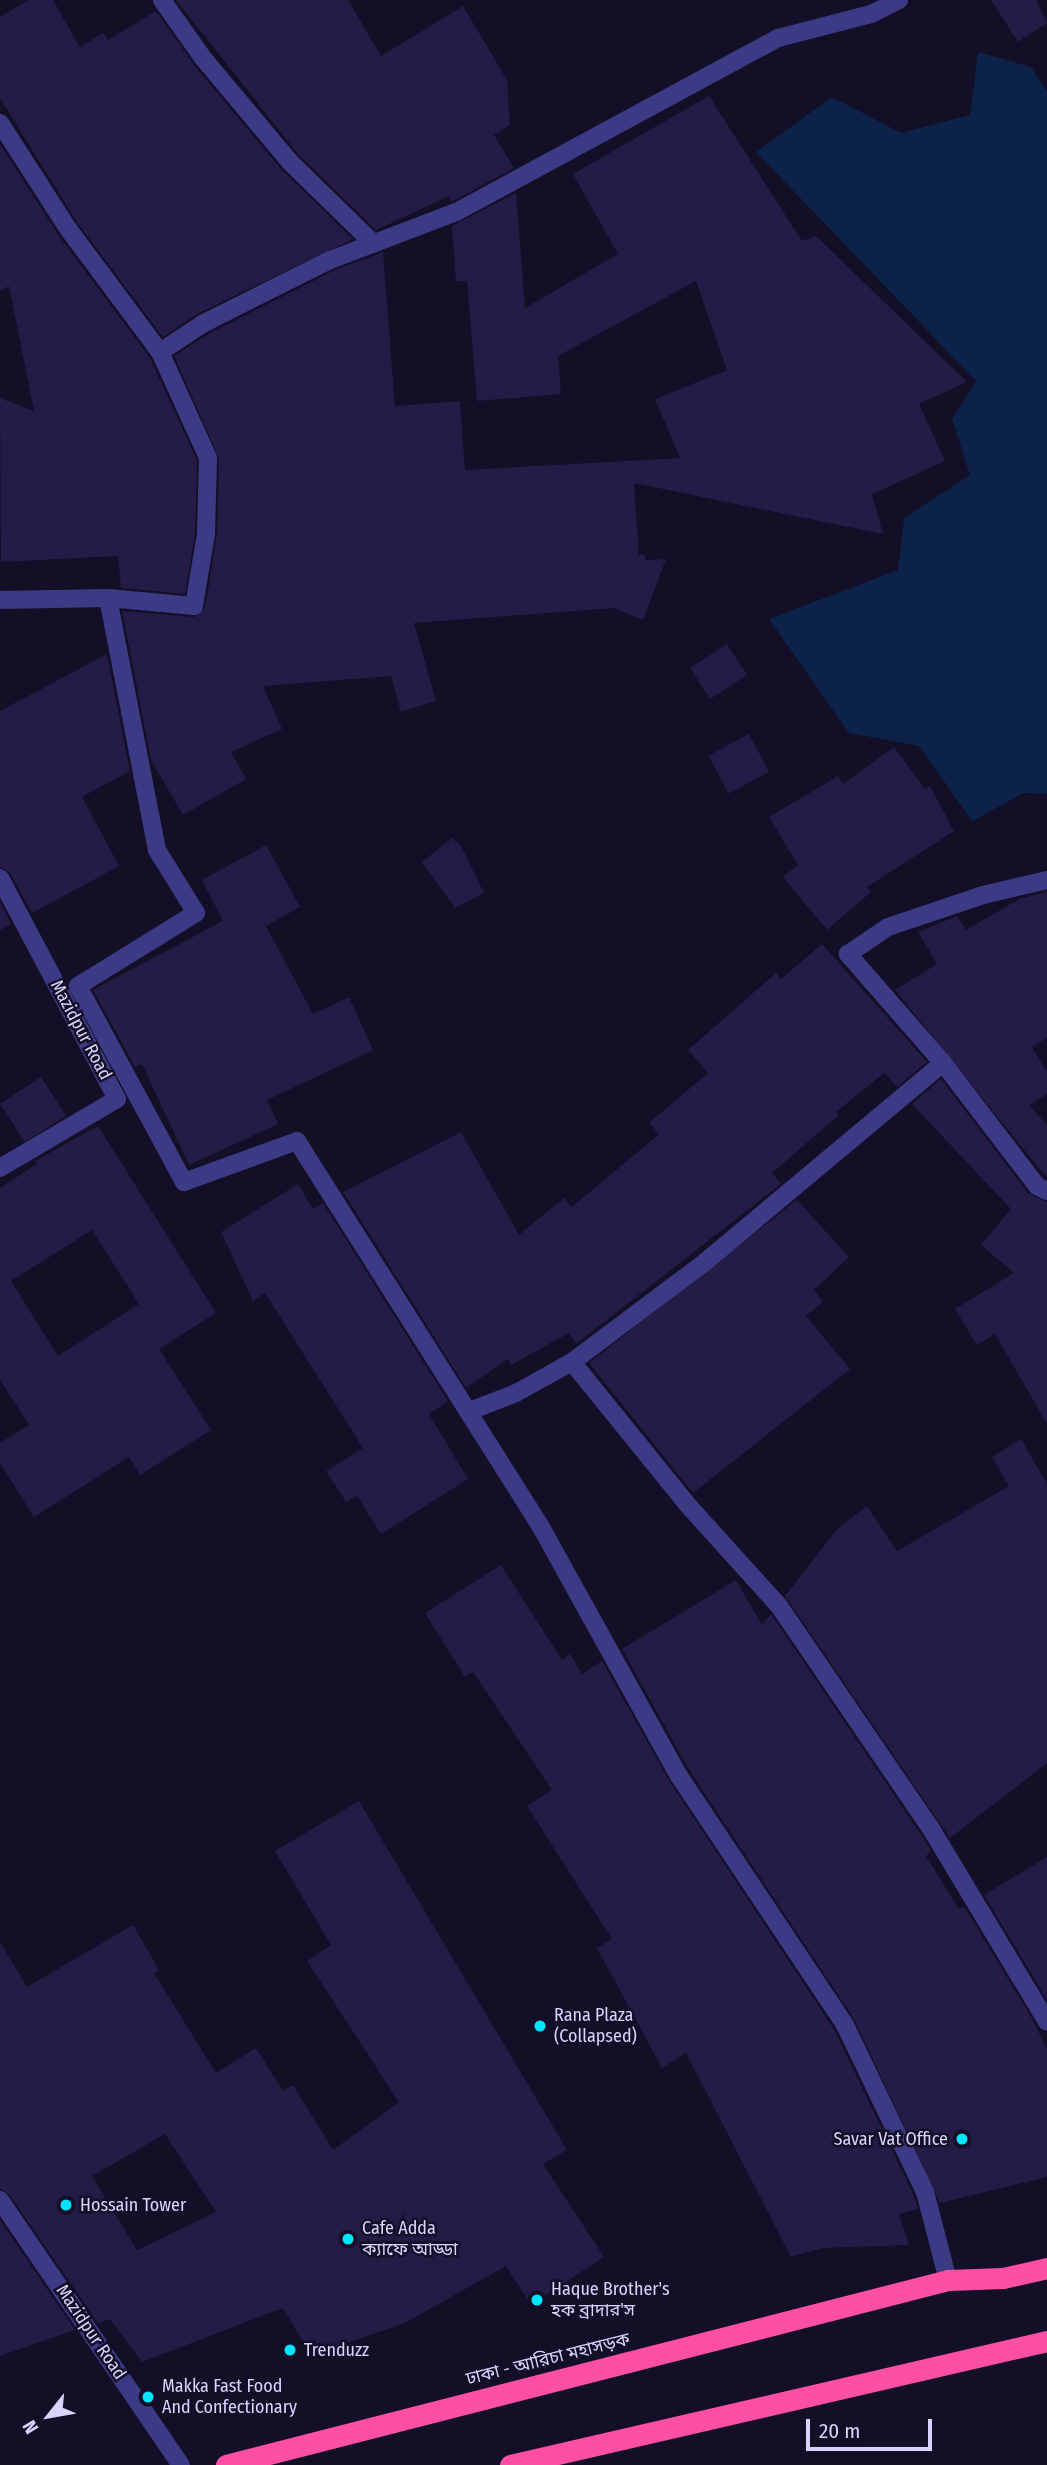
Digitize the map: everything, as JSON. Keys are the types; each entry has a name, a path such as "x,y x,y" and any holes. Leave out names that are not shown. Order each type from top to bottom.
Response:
{"highway":[{"name":"ঢাকা - আরিচা মহাসড়ক","path":"226,2465 948,2280 1003,2278 1047,2268"},
{"path":"510,2465 1047,2341"}],"street":[{"path":"162,0 203,58 290,162 374,244"},
{"path":"160,352 227,311 330,260 456,212 778,38 871,14 899,0"},
{"path":"0,123 69,230 160,352 208,458 206,534 194,606 108,598 0,600"},
{"path":"108,598 157,849 196,913 78,986 184,1182 297,1141 470,1411 542,1529 679,1776 845,2025 925,2192 948,2280"},
{"name":"Mazidpur Road","path":"0,878 117,1099 0,1168"},
{"path":"1047,880 983,895 888,927 848,954 943,1063 1037,1186 1047,1191"},
{"path":"470,1411 516,1393 572,1362 705,1262 943,1063"},
{"path":"572,1362 686,1503 779,1606 930,1827 1047,2022"},
{"name":"Mazidpur Road","path":"0,2200 181,2465"}],"water":[{"path":"978,52 1031,67 1047,91 1047,794 1024,793 972,821 919,746 849,733 769,619 898,570 904,518 970,475 952,419 976,381 756,152 832,97 901,133 970,115"}],"building":[{"path":"28,0 53,0 80,47 103,33 108,40 156,11 194,65 281,169 353,239 199,313 163,337 78,224 0,98 0,17"},
{"path":"176,0 348,0 381,56 463,6 507,80 510,125 494,135 514,168 451,202 449,196 376,230 298,154"},
{"path":"991,0 1036,0 1047,23 1018,42"},
{"path":"709,96 802,241 816,236 967,382 919,404 945,461 872,494 883,534 634,483 639,555 645,555 645,560 666,559 643,620 614,608 414,623 436,701 401,712 391,676 263,686 282,729 231,752 246,779 183,815 151,760 122,611 194,617 205,608 217,534 219,458 174,356 210,333 335,270 383,252 395,406 460,401 465,470 680,458 655,399 727,370 696,281 558,356 561,394 477,401 467,281 456,281 452,226 516,193 525,308 618,254 573,174"},
{"path":"0,144 59,236 150,358 197,460 195,533 185,594 121,588 118,556 1,562 0,398 34,411 9,286 0,291"},
{"path":"727,644 747,675 710,699 690,668"},
{"path":"107,654 130,771 82,797 119,866 32,913 10,873 0,867 0,711"},
{"path":"749,734 769,772 729,794 708,756"},
{"path":"894,747 925,789 930,786 954,831 867,887 871,892 827,930 783,877 798,865 769,817 838,776 843,784"},
{"path":"452,838 461,846 484,893 455,908 422,862"},
{"path":"266,845 300,907 266,926 313,1014 349,997 373,1050 267,1100 278,1124 189,1165 142,1064 135,1067 93,990 223,921 202,880"},
{"path":"1047,892 1047,1038 1032,1047 1047,1072 1047,1094 1029,1105 1047,1125 1047,1178 895,990 937,964 918,932 957,916 966,930 1021,898"},
{"path":"0,902 11,924 0,930"},
{"path":"822,944 927,1062 897,1087 884,1073 836,1112 839,1115 772,1173 781,1184 576,1344 569,1333 511,1365 508,1359 466,1388 343,1192 461,1132 519,1235 564,1198 572,1207 659,1134 649,1123 708,1073 688,1050 776,973 781,979"},
{"path":"41,1077 66,1116 25,1142 0,1104"},
{"path":"941,1079 1028,1193 1047,1202 1047,1424 995,1334 977,1345 955,1309 1014,1273 981,1245 1011,1209 912,1104"},
{"path":"98,1126 216,1313 159,1349 211,1430 140,1475 129,1457 34,1517 0,1463 0,1443 29,1425 0,1380 0,1188 37,1164 35,1161","holes":["92,1230 139,1304 58,1356 11,1281"]},
{"path":"298,1184 313,1209 323,1203 448,1401 429,1414 468,1479 381,1534 357,1496 346,1502 326,1471 363,1448 265,1293 253,1301 221,1232"},
{"path":"797,1200 849,1257 814,1290 823,1302 806,1316 850,1369 693,1493 589,1363"},
{"path":"1021,1439 1047,1484 1047,1763 950,1838 785,1596 838,1528 867,1506 897,1551 1009,1486 992,1457"},
{"path":"501,1565 562,1660 570,1654 582,1674 602,1661 670,1782 835,2031 914,2196 918,2209 899,2214 909,2245 822,2248 791,2257 686,2053 662,2068 597,1948 612,1939 527,1806 552,1790 473,1672 465,1677 425,1613"},
{"path":"736,1580 762,1625 771,1614 920,1833 931,1851 926,1856 959,1909 964,1906 1030,2015 1047,2049 1047,2177 940,2203 854,2019 689,1770 622,1649"},
{"path":"359,1801 567,2150 543,2164 604,2257 531,2305 506,2266 405,2323 311,2355 283,2308 142,2362 110,2319 98,2323 9,2194 0,2189 0,1942 27,1987 133,1925 159,1970 154,1973 216,2073 256,2048 283,2091 293,2085 333,2150 399,2102 307,1961 331,1945 275,1851","holes":["165,2134 216,2212 137,2250 92,2176"]},
{"path":"1047,1857 1047,2000 984,1895"},
{"path":"0,2220 75,2330 0,2356"}],"place":[{"name":"Rana Plaza (Collapsed)","path":"540,2026"},
{"name":"Savar Vat Office","path":"962,2139"},
{"name":"Hossain Tower","path":"66,2205"},
{"name":"Cafe Adda ক্যাফে আড্ডা","path":"348,2239"},
{"name":"Haque Brother's হক ব্রাদার'স","path":"537,2300"},
{"name":"Trenduzz","path":"290,2350"},
{"name":"Makka Fast Food And Confectionary","path":"148,2397"}]}
